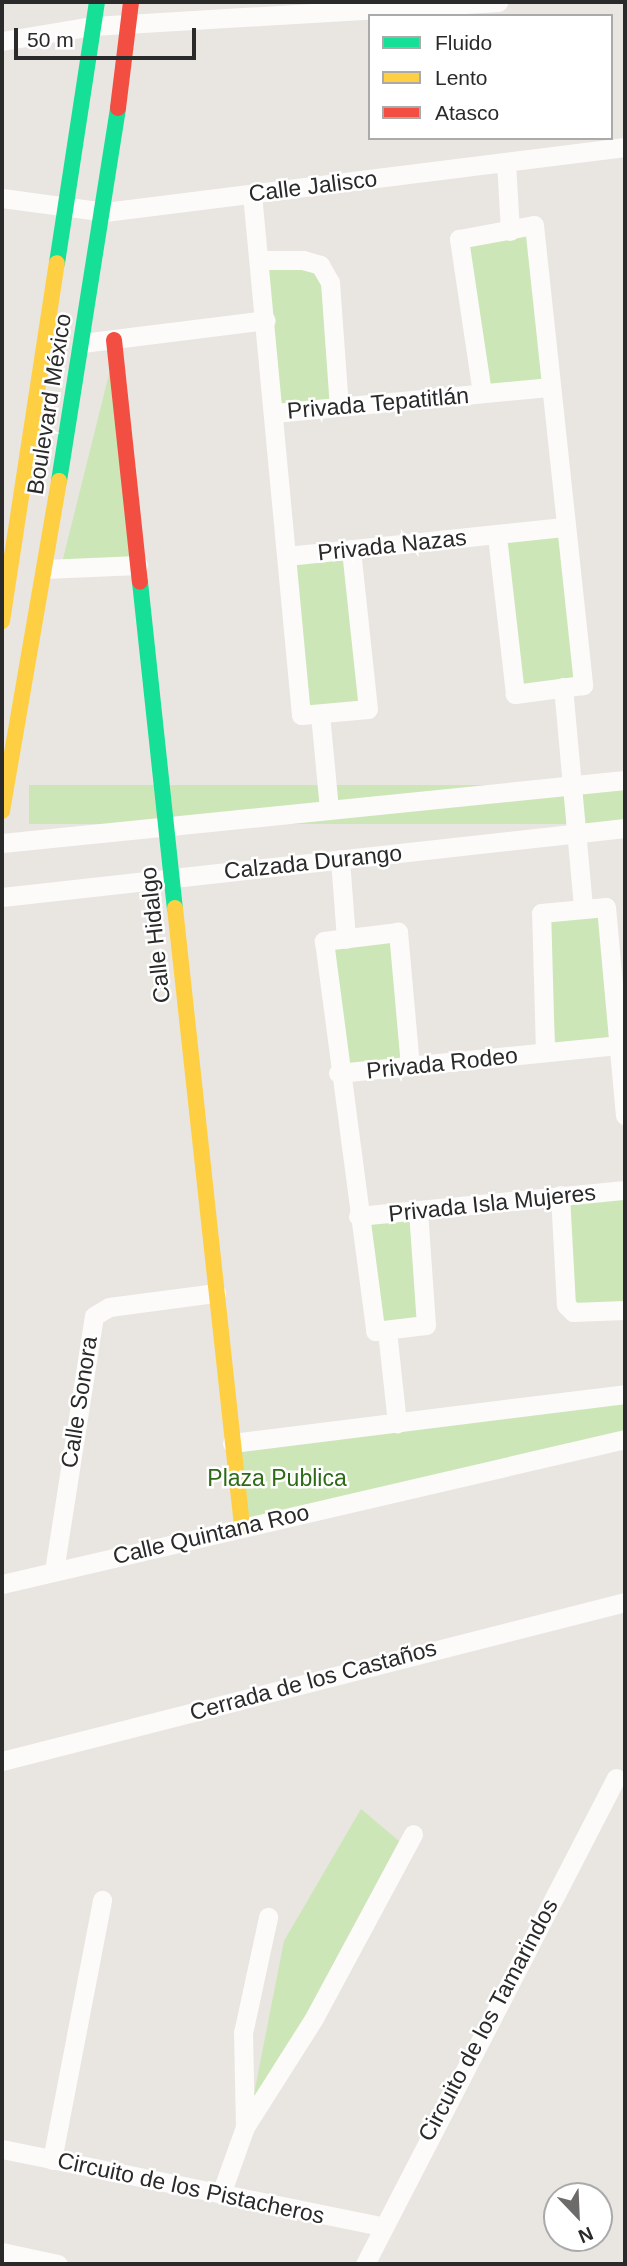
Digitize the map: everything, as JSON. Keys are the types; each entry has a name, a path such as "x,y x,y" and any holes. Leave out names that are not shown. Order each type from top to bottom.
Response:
{"main road":[{"name":"Boulevard México","path":"2,621 68,207 97,2"},
{"name":"Boulevard México","path":"2,811 105,212 131,2"},
{"name":"Calle Hidalgo","path":"114,340 242,1526"}],"street":[{"path":"316,10 337,2"},
{"path":"2,41 93,26 316,10 498,2"},
{"name":"Calle Jalisco","path":"2,198 105,212 625,147"},
{"path":"506,162 510,230"},
{"path":"252,194 266,320 300,715 368,709 351,550"},
{"name":"Privada Tepatitlán","path":"274,413 551,387 534,225 459,239 482,393"},
{"path":"259,260 312,262 330,282 339,407"},
{"path":"82,343 266,320"},
{"path":"551,387 583,685 563,687 583,905 606,907 625,1115"},
{"name":"Privada Nazas","path":"287,556 565,527"},
{"name":"Privada Nazas","path":"497,535 515,694 563,687"},
{"path":"45,569 138,565"},
{"path":"320,714 329,810"},
{"path":"2,843 625,780"},
{"name":"Calzada Durango","path":"2,897 625,828"},
{"path":"340,859 346,939"},
{"name":"Privada Rodeo","path":"545,1052 541,914 583,905"},
{"path":"410,1066 398,932 324,941 338,1073 375,1331 426,1325 418,1212"},
{"name":"Privada Rodeo","path":"338,1073 618,1045"},
{"name":"Privada Isla Mujeres","path":"358,1216 625,1190"},
{"path":"560,1195 569,1310 625,1310"},
{"name":"Calle Sonora","path":"54,1571 94,1316 109,1307 216,1293"},
{"path":"387,1331 397,1423"},
{"path":"232,1443 625,1394"},
{"name":"Calle Quintana Roo","path":"2,1584 625,1439"},
{"name":"Cerrada de los Castaños","path":"2,1761 625,1602"},
{"name":"Circuito de los Tamarindos","path":"365,2264 379,2226 615,1778"},
{"path":"221,2194 245,2127 313,2020 413,1834"},
{"path":"52,2160 102,1900"},
{"path":"245,2127 243,2033 268,1917"},
{"name":"Circuito de los Pistacheros","path":"2,2149 379,2226"},
{"path":"2,2252 58,2264"}],"green space":[{"path":"530,232 546,382 482,389 466,239"},
{"path":"269,270 310,270 325,283 333,403 279,409"},
{"path":"110,370 133,559 62,563"},
{"path":"562,533 580,683 519,690 500,541"},
{"path":"349,551 365,707 306,713 289,557"},
{"path":"29,785 625,785 625,824 29,824"},
{"path":"604,909 616,1043 556,1049 544,914"},
{"path":"395,934 406,1063 338,1069 326,940"},
{"path":"625,1193 625,1307 575,1309 562,1198"},
{"path":"417,1213 426,1324 376,1330 359,1217"},
{"name":"Plaza Publica","path":"625,1399 625,1433 246,1520 239,1450"},
{"path":"361,1809 399,1841 292,2045 253,2099 284,1941"}],"traffic: fast":[{"path":"57,263 97,2"},
{"path":"59,481 118,108"},
{"path":"140,582 175,908"}],"traffic: slow":[{"path":"2,621 57,263"},
{"path":"2,811 59,481"},
{"path":"175,908 242,1526"}],"traffic: jam":[{"path":"118,108 131,2"},
{"path":"114,340 140,582"}]}
